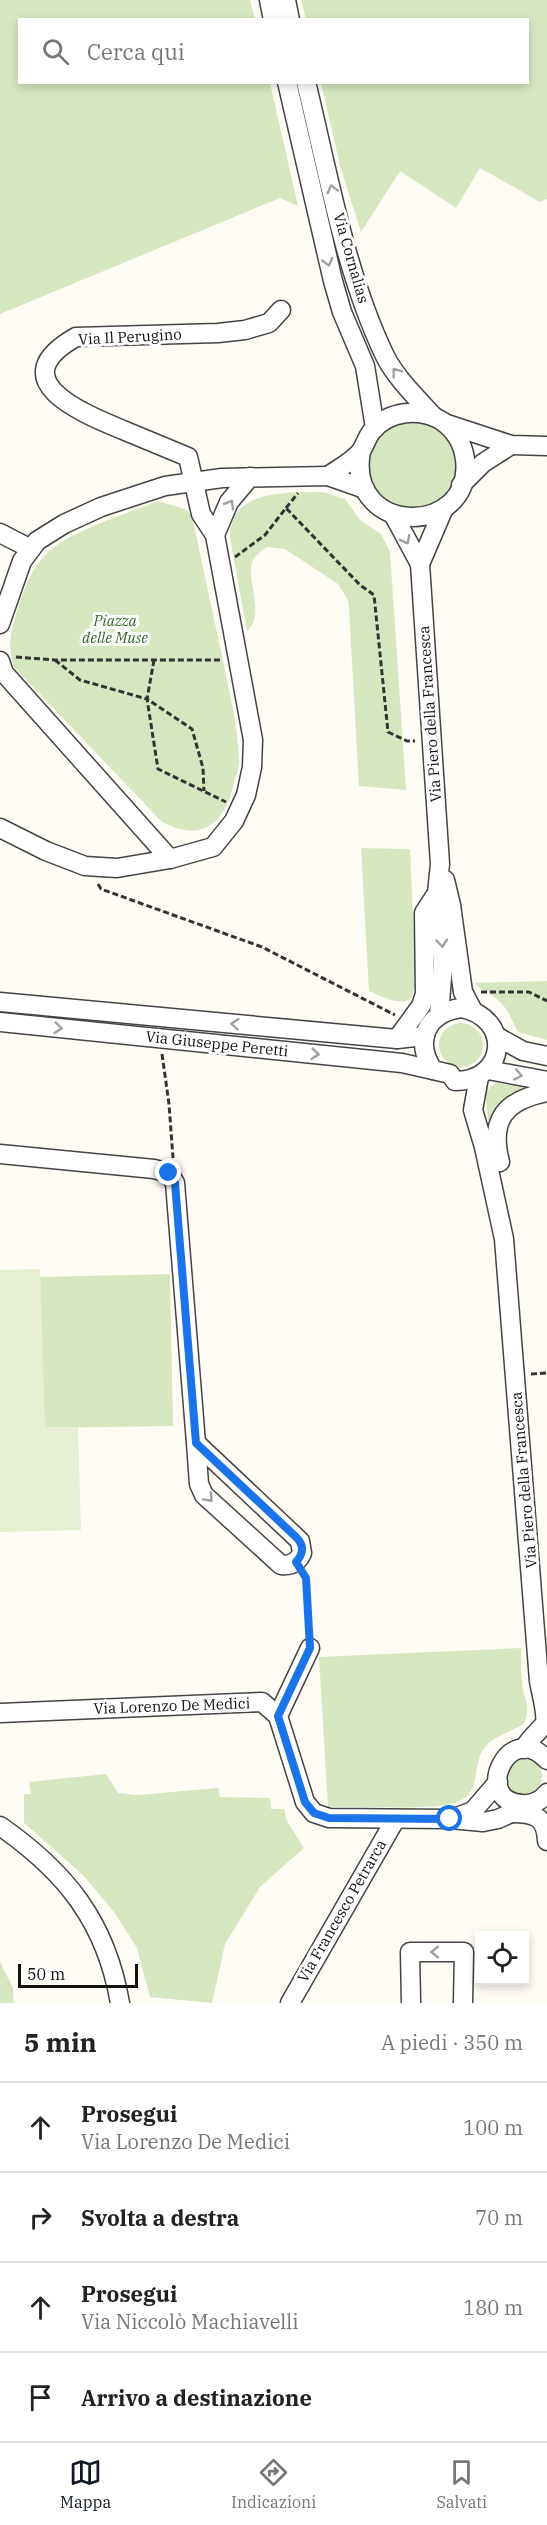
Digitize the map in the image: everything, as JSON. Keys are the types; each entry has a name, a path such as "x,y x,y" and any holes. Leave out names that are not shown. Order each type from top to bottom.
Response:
{"street":[{"path":"269,0 273,18"},
{"path":"286,0 290,18"},
{"name":"Via Cornalias","path":"287,84 333,281 364,366 375,428"},
{"name":"Via Cornalias","path":"306,84 363,303 386,358 440,420"},
{"name":"Via Il Perugino","path":"193,482 188,457 82,414 61,402 48,387 44,375 47,360 60,346 76,337 218,333 245,330 269,323 280,310"},
{"path":"328,476 361,451 375,428 392,416 403,413 413,412 440,420 511,445 547,446"},
{"path":"440,420 456,435 463,448 465,463 461,485"},
{"path":"361,451 360,470 365,489 376,504 393,514 419,518 444,508 461,485 483,463 511,445"},
{"path":"0,624 22,561 37,541 64,524 101,507 165,486 250,477 328,476 365,489"},
{"path":"215,535 229,502 250,477"},
{"path":"0,828 46,851 86,866 117,868 170,859 213,847 234,821 246,795 252,767 253,740 215,535 201,514 193,482"},
{"name":"Via Piero della Francesca","path":"420,564 444,508"},
{"name":"Via Piero della Francesca","path":"393,514 420,564 440,864 437,893 443,965 439,1015"},
{"path":"0,533 31,549"},
{"path":"5,659 4,673 170,859"},
{"name":"Via Piero della Francesca","path":"440,864 452,905 463,992 473,1011"},
{"path":"397,1039 421,1006 425,994 424,913 437,893"},
{"name":"Via Giuseppe Peretti","path":"0,1002 397,1039 425,1036"},
{"path":"496,1036 496,1054 484,1073 467,1082 455,1082 426,1060 425,1036 430,1024 439,1015 455,1009 473,1011 483,1016 496,1036 524,1051 547,1056"},
{"name":"Via Giuseppe Peretti","path":"0,1023 402,1063 442,1072"},
{"name":"Via Piero della Francesca","path":"442,1072 484,1147"},
{"path":"484,1073 547,1081"},
{"name":"Via Piero della Francesca","path":"484,1073 473,1110 484,1147 504,1239"},
{"name":"Via Piero della Francesca","path":"498,1782 497,1774 502,1761 512,1753 524,1749 528,1740 546,1729 546,1709 539,1682 540,1595 504,1239 502,1173 495,1136 503,1114 521,1100 547,1092"},
{"path":"1,1155 154,1168 169,1173 175,1183 199,1484 204,1495 281,1565 296,1562 302,1550 300,1540 196,1443"},
{"path":"310,1648 278,1716 305,1802 314,1813 329,1818 450,1819 483,1822 542,1805"},
{"name":"Via Lorenzo De Medici","path":"0,1713 262,1702 278,1716"},
{"path":"524,1749 537,1752 547,1760"},
{"path":"450,1819 473,1811 498,1782"},
{"path":"498,1782 501,1792 513,1802 542,1805"},
{"path":"542,1805 547,1841"},
{"name":"Via Francesco Petrarca","path":"290,2003 395,1820"},
{"path":"0,1826 40,1855 64,1879 83,1905 100,1936 115,1973 120,2003"},
{"path":"411,2003 410,1952 464,1952 463,2003"}],"path":[{"path":"220,562 230,560 246,551 265,535 286,508 353,578 374,595 388,732 407,741 432,742"},
{"path":"5,659 239,660"},
{"path":"55,660 80,680 147,699 192,729 203,768 204,791"},
{"path":"155,660 147,699 158,769 240,808"},
{"path":"93,866 101,889 262,947 410,1023"},
{"path":"479,992 529,992 547,1001"},
{"path":"152,1037 152,1048 161,1048 169,1104 175,1183"},
{"path":"296,1562 306,1578 310,1648"}],"green space":[{"path":"0,0 250,0 255,18 18,18 18,84 270,84 298,206 280,198 0,314"},
{"path":"301,0 547,0 547,199 540,202 480,168 456,208 400,171 361,232 340,166 321,84 529,84 529,18 306,18"},
{"path":"412,420 429,424 444,433 453,448 457,465 453,482 444,497 429,506 412,510 395,506 380,497 371,482 367,465 371,448 380,433 395,424"},
{"path":"323,492 345,499 360,520 381,534 390,552 406,790 359,786 349,609 348,600 338,584 285,549 267,547 257,554 251,568 255,615 253,624 247,631 230,538 232,522 239,510 263,497"},
{"name":"Piazza delle Muse","path":"158,501 185,509 192,516 237,734 239,764 230,797 218,819 210,826 200,830 189,831 162,822 14,667 10,645 23,594 32,573 45,555 81,531"},
{"path":"361,848 410,849 416,982 411,999 406,1001 390,1000 369,991"},
{"path":"547,981 547,1040 518,1032 502,1004 475,983"},
{"path":"461,1023 477,1029 483,1045 477,1061 461,1067 445,1061 439,1045 445,1029"},
{"path":"496,1083 534,1089 493,1118 489,1128 485,1092"},
{"path":"40,1269 45,1427 78,1427 81,1530 0,1532 0,1270"},
{"path":"170,1274 173,1426 43,1428 40,1277"},
{"path":"521,1648 522,1682 527,1706 524,1724 497,1737 486,1746 479,1759 473,1787 465,1798 447,1805 432,1806 328,1807 319,1657"},
{"path":"523,1757 536,1763 542,1776 536,1789 523,1795 510,1789 504,1776 510,1763"},
{"path":"106,1774 118,1793 137,1795 218,1788 220,1797 270,1798 271,1809 284,1809 287,1821 304,1848 260,1887 225,1944 212,2003 150,1997 137,1948 114,1912 83,1875 24,1823 24,1794 31,1794 29,1782"},
{"path":"0,1962 13,1988 14,2003 0,2003"}],"route":[{"path":"169,1173 175,1183 196,1443 300,1540 302,1546 301,1556 296,1562 306,1578 310,1648 278,1716 305,1802 314,1813 329,1818 450,1819"}]}
